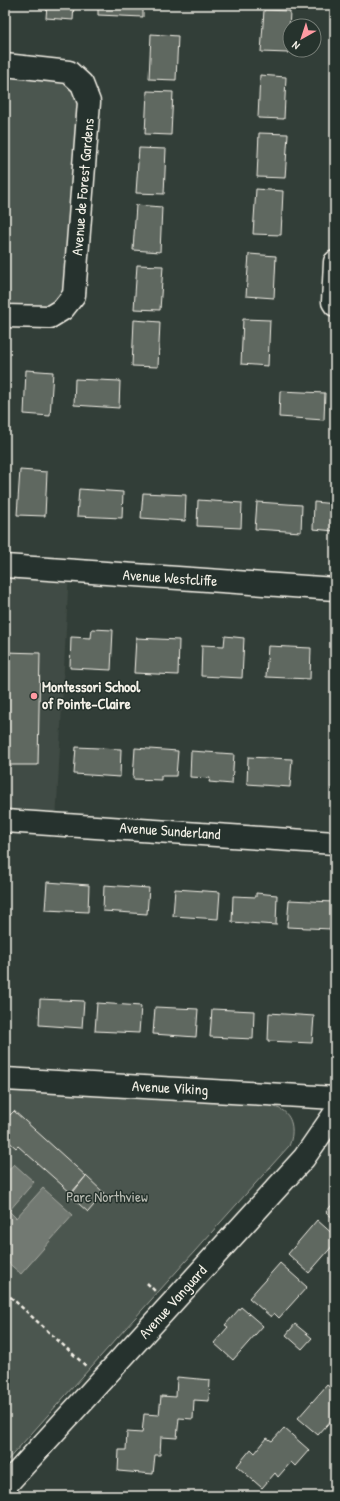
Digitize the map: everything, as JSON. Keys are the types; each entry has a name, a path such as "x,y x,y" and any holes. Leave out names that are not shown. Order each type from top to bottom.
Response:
{"street":[{"name":"Avenue de Forest Gardens","path":"5,65 69,72 82,84 89,102 74,295 63,308 50,317 5,316"},
{"path":"335,262 333,302 335,305"},
{"name":"Avenue Westcliffe","path":"5,566 335,589"},
{"name":"Avenue Sunderland","path":"5,821 335,843"},
{"name":"Avenue Viking","path":"5,1079 335,1098"},
{"name":"Avenue Vanguard","path":"5,1486 304,1158 335,1113"}],"path":[{"path":"147,1283 158,1294"},
{"path":"5,1292 37,1320 101,1381"}],"shaded area":[{"name":"Montessori School of Pointe-Claire","path":"5,567 69,571 56,823 5,821"},
{"path":"14,1164 34,1182 9,1211 16,1218 43,1188 73,1215 21,1274 5,1260 5,1174"}],"green space":[{"path":"5,65 82,84 63,309 5,316"},
{"name":"Parc Northview","path":"5,1089 270,1105 281,1109 289,1117 292,1126 292,1136 289,1146 5,1463"}],"building":[{"path":"47,5 74,5 73,20 46,18"},
{"path":"98,5 158,5 158,9 143,8 143,17 98,15"},
{"path":"264,10 290,11 290,18 282,18 282,53 261,52"},
{"path":"151,34 178,36 176,80 149,79"},
{"path":"260,75 286,77 284,119 258,118"},
{"path":"147,91 173,92 171,135 145,134"},
{"path":"259,133 288,134 285,178 257,177"},
{"path":"139,148 166,149 164,194 136,193"},
{"path":"256,189 283,191 281,235 253,234"},
{"path":"136,205 162,207 160,252 133,250"},
{"path":"249,254 276,256 274,298 246,296"},
{"path":"137,265 163,266 160,310 134,309"},
{"path":"243,319 270,320 268,366 241,364"},
{"path":"134,320 160,322 158,367 132,366"},
{"path":"26,370 53,372 50,416 24,414"},
{"path":"75,379 120,381 119,408 74,405"},
{"path":"280,391 325,393 324,420 279,417"},
{"path":"20,470 47,472 45,516 17,515"},
{"path":"79,489 123,492 122,518 77,516"},
{"path":"143,493 186,495 185,521 141,518"},
{"path":"198,500 242,503 241,528 197,526"},
{"path":"257,502 302,505 301,532 255,529"},
{"path":"314,502 335,504 335,531 313,529"},
{"path":"92,629 113,630 111,670 70,668 71,637 91,638"},
{"path":"225,636 244,638 242,678 201,676 202,645 224,646"},
{"path":"136,638 179,640 178,675 134,673"},
{"path":"268,646 311,648 310,679 266,677"},
{"path":"5,652 40,653 38,765 5,765"},
{"path":"76,747 121,749 120,777 74,774"},
{"path":"135,748 178,751 176,776 161,776 161,780 133,779"},
{"path":"191,751 234,754 232,784 209,782 210,778 190,777"},
{"path":"248,757 292,759 290,787 247,784"},
{"path":"334,762 335,790 332,790"},
{"path":"47,882 89,885 88,912 45,910"},
{"path":"104,885 149,888 147,914 103,911"},
{"path":"175,889 220,892 218,919 173,916"},
{"path":"256,893 277,895 276,925 232,922 233,896 256,897"},
{"path":"289,900 333,902 331,929 287,927"},
{"path":"40,999 84,1001 82,1028 39,1025"},
{"path":"97,1003 141,1006 139,1033 95,1031"},
{"path":"155,1007 198,1009 196,1037 153,1034"},
{"path":"212,1009 254,1011 253,1039 210,1037"},
{"path":"269,1013 314,1016 312,1043 268,1041"},
{"path":"14,1111 86,1176 71,1193 18,1146 16,1148 5,1138 5,1120"},
{"path":"86,1176 104,1193 88,1212 70,1196"},
{"path":"335,1201 335,1220 326,1212"},
{"path":"317,1220 335,1236 335,1243 309,1273 288,1254"},
{"path":"280,1263 307,1287 279,1318 274,1313 271,1317 249,1298"},
{"path":"241,1307 263,1326 233,1360 214,1343 228,1327 225,1325"},
{"path":"295,1324 312,1338 302,1349 286,1335"},
{"path":"177,1377 210,1380 209,1401 194,1400 193,1419 179,1418 177,1438 161,1437 160,1455 155,1455 153,1474 118,1471 119,1450 126,1450 127,1432 142,1433 144,1414 159,1415 161,1396 176,1397"},
{"path":"327,1385 335,1391 335,1416 318,1435 298,1418"},
{"path":"284,1428 309,1450 295,1466 291,1462 278,1477 275,1473 262,1488 237,1466 251,1449 255,1453 267,1438 272,1441"}],"place":[{"name":"Montessori School of Pointe-Claire","path":"34,696"}]}
